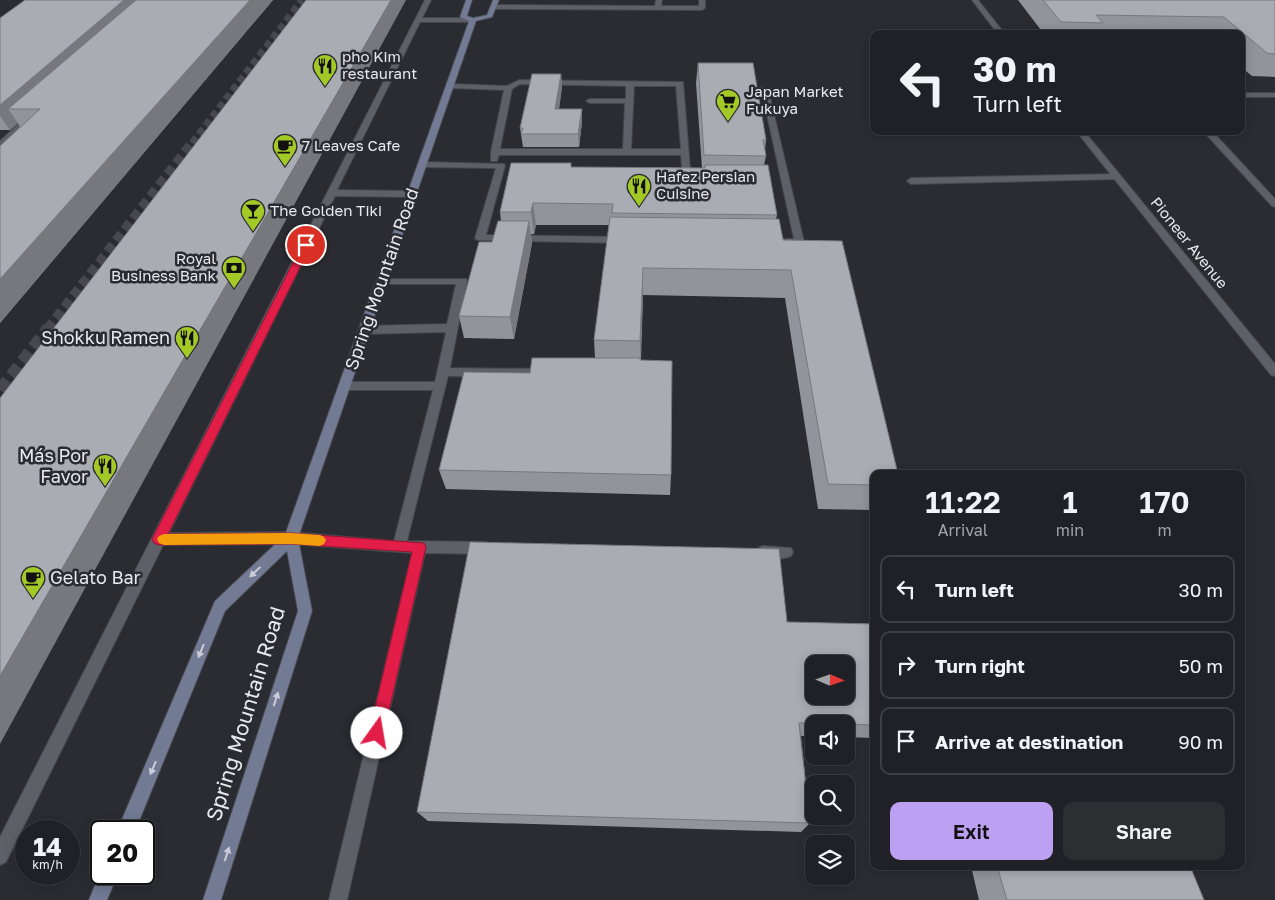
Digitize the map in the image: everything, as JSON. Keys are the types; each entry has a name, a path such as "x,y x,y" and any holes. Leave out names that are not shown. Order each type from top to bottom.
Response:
{"main road":[{"path":"470,0 463,16 473,20 490,16 495,3"},
{"name":"Spring Mountain Road","path":"131,820 220,606 291,538 473,20"},
{"name":"Spring Mountain Road","path":"212,900 304,611 291,538"},
{"path":"98,900 104,885"}],"street":[{"path":"0,856 428,0"},
{"path":"658,8 659,0"},
{"path":"495,3 702,8 702,0"},
{"path":"976,0 999,30"},
{"path":"419,20 473,20"},
{"path":"450,86 508,88 519,82 680,84 685,152 683,181 697,181"},
{"path":"627,152 630,83"},
{"path":"492,166 508,88"},
{"path":"764,89 780,182 799,242 780,242"},
{"path":"1245,95 1275,95"},
{"path":"590,101 629,101"},
{"path":"0,145 36,112"},
{"name":"Pioneer Avenue","path":"1083,135 1275,372"},
{"path":"1211,135 1275,204"},
{"path":"495,152 685,152"},
{"path":"422,165 501,166 502,179 480,238 630,240"},
{"path":"912,180 1117,177"},
{"path":"332,193 412,194"},
{"path":"381,281 462,281 443,372 399,547"},
{"path":"364,330 452,328"},
{"path":"443,372 562,373"},
{"path":"344,386 439,386"},
{"path":"159,539 291,538 399,547 499,548"},
{"path":"338,900 420,547"},
{"path":"746,551 786,552"}],"building":[{"path":"25,0 124,0 0,105 0,18"},
{"path":"136,0 250,0 0,279 0,146 40,109 8,109"},
{"path":"306,0 391,0 0,676 0,398"},
{"path":"1043,0 1275,0 1275,54 1267,53 1245,35 1245,30 1240,30 1224,17 1096,15 1103,23 1061,22"},
{"name":"Japan Market Fukuya","path":"698,63 753,63 766,140 763,140 766,156 704,155"},
{"path":"532,74 561,74 555,109 582,109 578,134 521,134 523,128 520,128"},
{"path":"511,163 571,163 571,167 705,168 705,165 768,165 777,215 612,213 613,204 533,203 531,212 500,212"},
{"path":"610,217 779,219 783,240 842,241 897,470 870,470 870,485 828,484 791,270 643,268 640,341 594,340"},
{"path":"498,221 529,221 510,317 459,316 479,242 492,242"},
{"path":"532,358 640,358 640,360 672,361 671,475 439,470 464,372 530,373"},
{"path":"470,542 779,549 787,622 870,624 870,725 855,724 855,715 805,715 805,723 799,723 805,778 805,823 417,812"},
{"path":"998,870 1192,870 1204,900 1007,900"}],"tunnel":[{"path":"192,143 302,0"},
{"path":"47,329 193,141"},
{"path":"0,390 48,328"}],"slow traffic":[{"path":"164,539 291,538 320,540"}],"place":[{"name":"pho Kim restaurant","path":"325,87"},
{"name":"Japan Market Fukuya","path":"728,122"},
{"name":"7 Leaves Cafe","path":"285,167"},
{"name":"Hafez Persian Cuisine","path":"639,207"},
{"name":"The Golden Tiki","path":"253,232"},
{"name":"Royal Business Bank","path":"234,289"},
{"name":"Shokku Ramen","path":"187,359"},
{"name":"Más Por Favor","path":"105,487"},
{"name":"Gelato Bar","path":"33,599"}],"route":[{"path":"306,245 159,539 291,538 420,547 377,733"}]}
